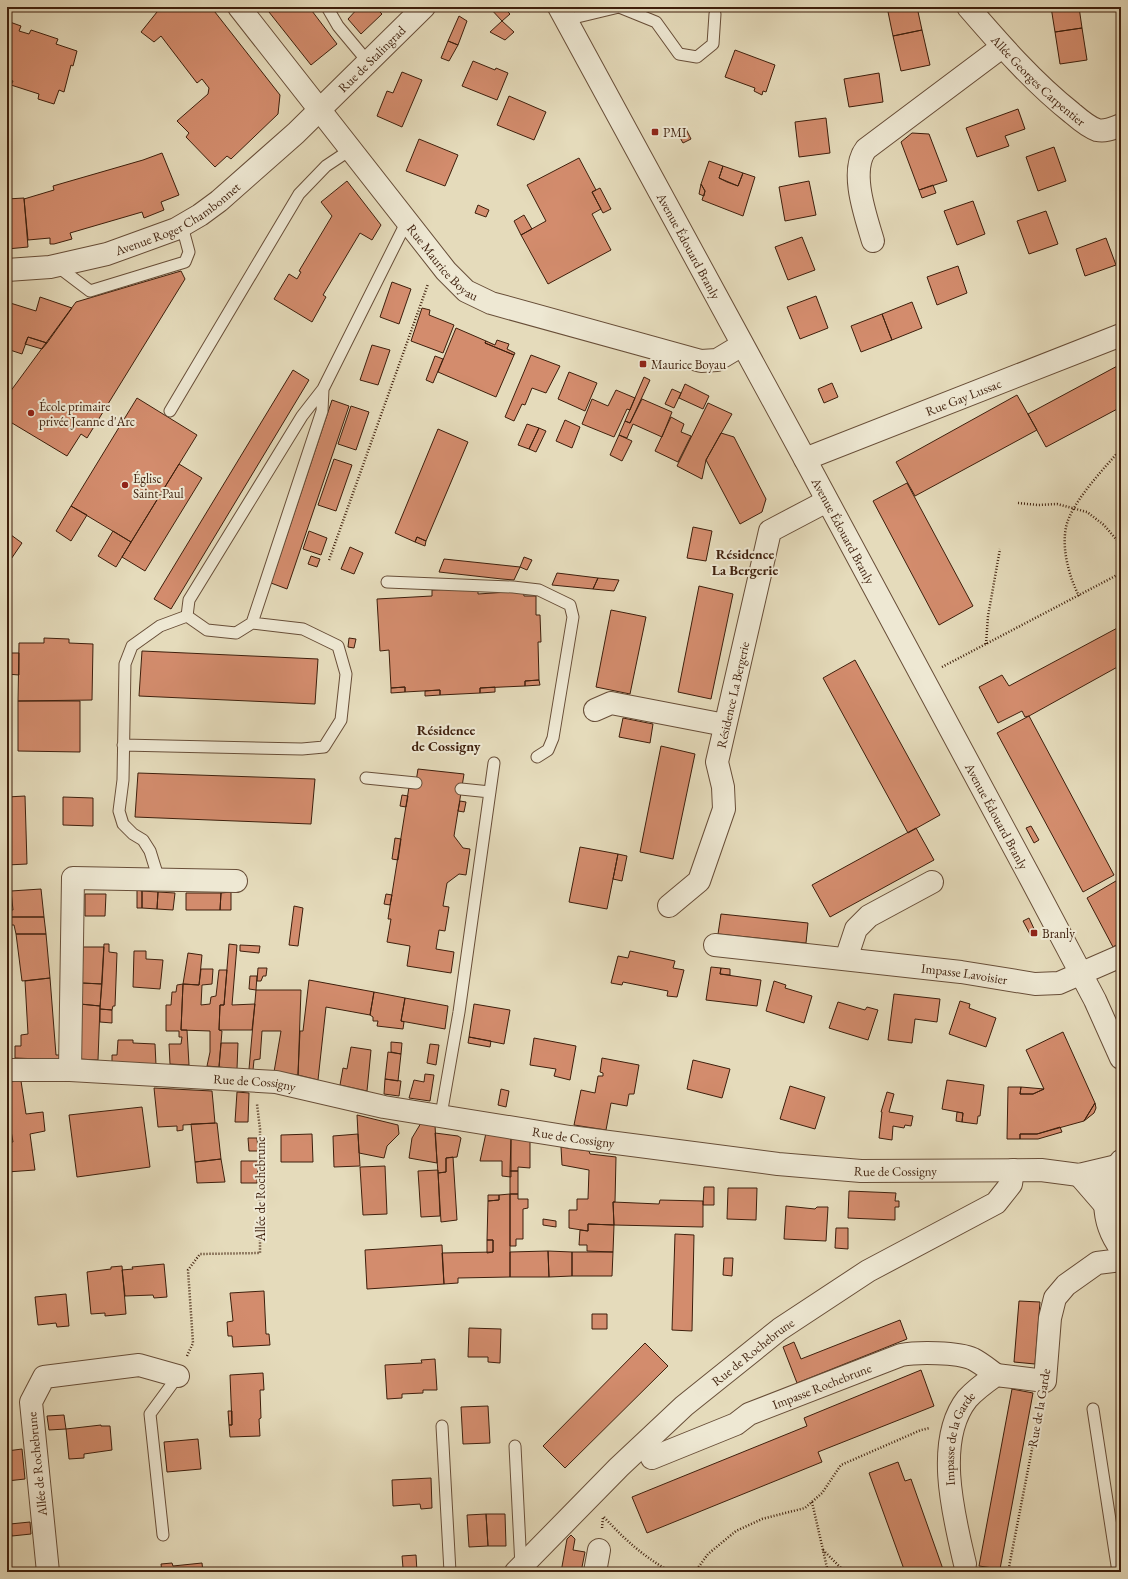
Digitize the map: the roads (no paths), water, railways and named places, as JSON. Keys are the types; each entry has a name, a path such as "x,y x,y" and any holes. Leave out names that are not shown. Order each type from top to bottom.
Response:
{"street":[{"name":"Rue Maurice Boyau","path":"239,7 407,222 437,259 466,291 491,303 701,361 717,360 742,345"},
{"name":"Rue de Stalingrad","path":"320,110 424,7"},
{"name":"Allée Georges Carpentier","path":"968,7 1002,46 1058,101 1087,124 1098,130 1108,130 1121,125"},
{"name":"Avenue Édouard Branly","path":"562,14 805,459 922,677 1081,974 1121,1058"},
{"path":"873,241 859,195 862,155 866,150 1002,46"},
{"name":"Avenue Roger Chambonnet","path":"7,270 57,266 107,254 150,240 182,226 219,201 320,110"},
{"name":"Rue Gay Lussac","path":"805,459 1121,335"},
{"name":"Résidence La Bergerie","path":"669,906 699,881 724,809 722,787 717,762 770,531 827,500"},
{"path":"595,710 610,703 725,725"},
{"path":"70,1070 73,878 236,881"},
{"path":"846,960 856,929 869,916 932,882"},
{"name":"Impasse Lavoisier","path":"715,945 961,972 1035,984 1059,983 1121,956"},
{"name":"Rue de Cossigny","path":"7,1070 70,1070 276,1082 384,1107 441,1115 570,1138 778,1164 861,1172 1041,1170 1079,1175 1119,1164"},
{"path":"1119,1164 1108,1184 1104,1205 1109,1229 1121,1249"},
{"name":"Rue de Rochebrune","path":"518,1570 619,1467 684,1406 780,1329 868,1271 996,1203 1011,1184 1013,1170"},
{"path":"1079,1175 1104,1205"},
{"path":"1097,1263 1109,1229"},
{"name":"Rue de la Garde","path":"996,1375 1045,1381 1050,1318 1055,1298 1066,1285 1097,1263 1121,1260"},
{"name":"Impasse Rochebrune","path":"652,1458 736,1424 749,1414 901,1355 913,1353 966,1356 981,1363 996,1375"},
{"name":"Allée de Rochebrune","path":"48,1572 31,1402 44,1377 139,1365 178,1376"},
{"name":"Impasse de la Garde","path":"965,1564 954,1518 950,1481 950,1445 954,1425 960,1410 968,1398 996,1375"},
{"path":"595,1572 599,1550"}],"lane":[{"path":"327,7 338,26 368,62"},
{"path":"562,14 619,8 656,22 679,54 697,57 713,44 715,14"},
{"path":"170,411 299,194 326,166 350,150"},
{"path":"186,616 189,600 302,416 324,389 407,222"},
{"path":"57,266 90,291 185,262 189,252 182,226"},
{"path":"252,623 322,411 324,389"},
{"path":"387,582 448,583 539,590 570,605 573,617 553,738 548,750 537,757"},
{"path":"123,745 302,749 324,747 341,720 346,674 338,646 303,629 252,623 236,633 207,630 186,616"},
{"path":"159,880 150,851 143,840 133,834 123,824 119,811 123,780 125,664 132,646 160,626 186,616"},
{"path":"441,1115 458,1012 494,763"},
{"path":"366,778 416,783"},
{"path":"461,789 490,792"},
{"path":"163,1535 150,1414 178,1376"},
{"path":"1093,1409 1118,1572"},
{"path":"442,1426 450,1572"},
{"path":"515,1446 518,1570"}],"place":[{"name":"PMI","path":"655,132"},
{"name":"Maurice Boyau","path":"643,364"},
{"name":"École primaire privée Jeanne d'Arc","path":"31,413"},
{"name":"Église Saint-Paul","path":"125,485"},
{"name":"Branly","path":"1034,933"}],"district":[{"name":"Résidence La Bergerie","path":"745,562"},
{"name":"Résidence de Cossigny","path":"446,738"}]}
